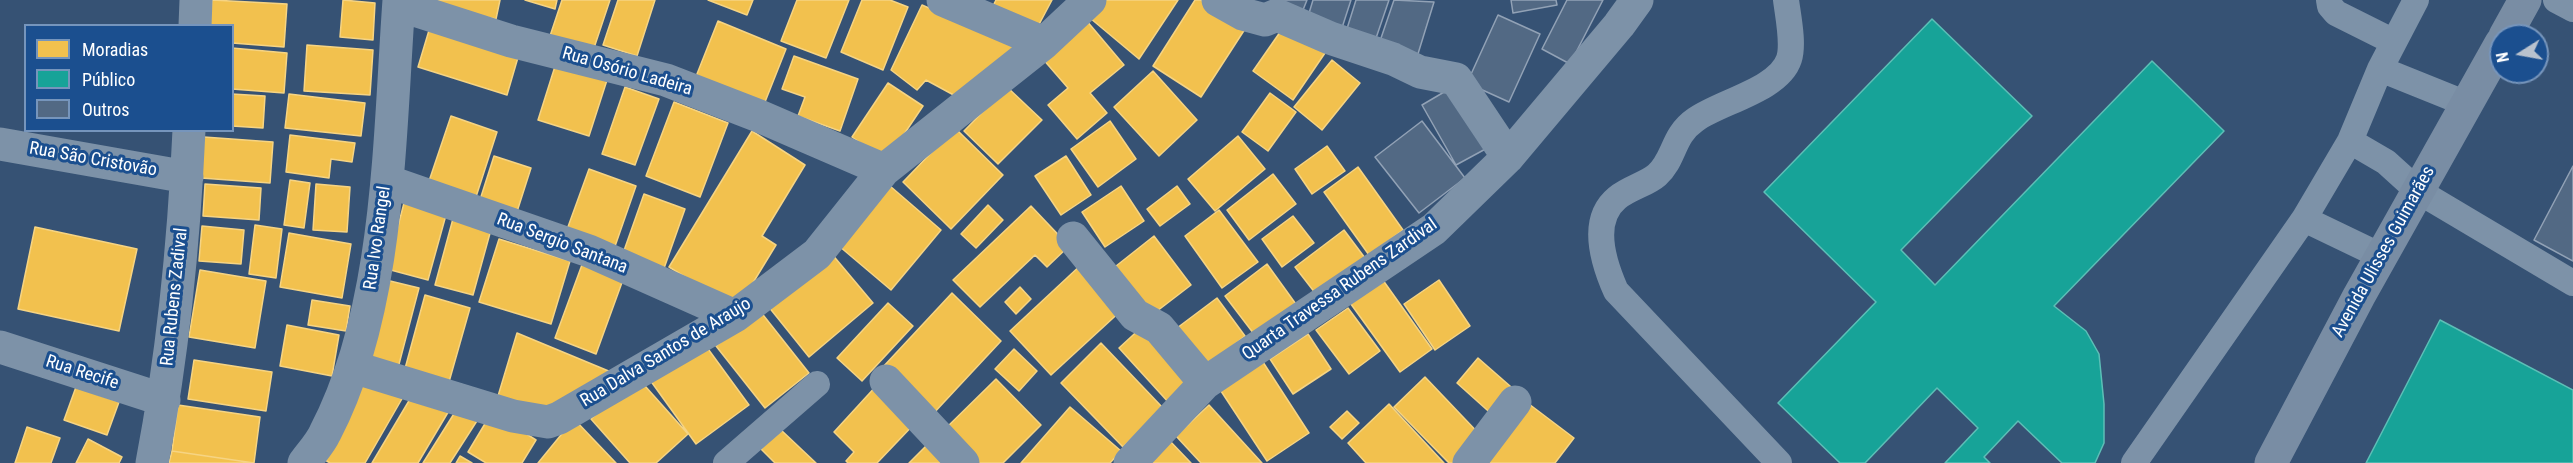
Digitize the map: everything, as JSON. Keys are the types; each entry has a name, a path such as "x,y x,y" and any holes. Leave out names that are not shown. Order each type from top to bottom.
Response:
{"main road":[{"path":"2512,24 2525,0"},
{"name":"Avenida Ulisses Guimarães","path":"2271,463 2381,256 2489,64"}],"street":[{"path":"195,24 196,0"},
{"path":"943,0 1044,43"},
{"name":"Rua Dalva Santos de Araujo","path":"353,366 513,416 548,422 735,316 817,254 884,170 1044,43 1090,0"},
{"path":"1218,0 1243,14 1265,20 1277,15 1329,38 1393,59 1420,72 1456,79 1508,157"},
{"name":"Quarta Travessa Rubens Zardival","path":"1130,463 1205,383 1434,229 1508,157 1619,25 1636,0"},
{"name":"Rua Osório Ladeira","path":"399,2 511,41 666,80 759,116 884,170"},
{"name":"Rua Ivo Rangel","path":"304,463 325,434 353,366 375,276 387,181 399,2"},
{"name":"Rua Rubens Zadival","path":"152,463 164,400 187,177 189,132"},
{"name":"Rua São Cristovão","path":"0,144 187,177"},
{"name":"Rua Sergio Santana","path":"387,181 590,251 735,316"},
{"path":"1073,238 1135,315 1160,328 1205,383"},
{"name":"Rua Recife","path":"0,346 164,400"},
{"path":"886,381 963,463"},
{"path":"1469,463 1515,402"}],"lane":[{"path":"1779,463 1616,291 1604,264 1601,241 1604,218 1615,199 1634,186 1656,177 1669,160 1677,138 1694,120 1774,79 1789,60 1790,32 1786,0"},
{"path":"2329,0 2330,6 2336,13 2394,42"},
{"path":"2134,463 2304,219 2350,141 2380,69 2415,0"},
{"path":"2556,0 2573,9"},
{"path":"2380,69 2466,104"},
{"path":"2350,141 2386,162 2418,191 2573,283"},
{"path":"2304,219 2381,256"},
{"path":"726,463 817,384"}],"building: Moradias":[{"path":"212,0 287,4 284,47 234,43 234,24 210,24"},
{"path":"343,0 375,3 373,40 340,37"},
{"path":"403,0 500,0 496,19"},
{"path":"525,0 557,0 555,9"},
{"path":"562,0 610,0 593,51 550,36"},
{"path":"618,0 655,0 637,56 603,45"},
{"path":"708,0 753,0 747,15"},
{"path":"797,0 849,0 826,58 781,41"},
{"path":"862,0 890,0 908,7 883,70 841,52"},
{"path":"996,0 1052,0 1035,32 992,8"},
{"path":"1106,0 1178,0 1139,59 1090,18"},
{"path":"1195,0 1201,0 1245,29 1201,97 1153,66"},
{"path":"922,5 1020,47 961,99 926,80 917,90 891,70"},
{"path":"1086,20 1124,65 1090,93 1107,113 1077,139 1048,105 1068,88 1042,58"},
{"path":"718,21 786,49 763,107 695,79"},
{"path":"1285,25 1325,53 1293,100 1253,71"},
{"path":"430,27 519,54 507,95 418,67"},
{"path":"307,45 373,50 370,95 304,91"},
{"path":"234,48 287,53 284,93 234,89"},
{"path":"794,56 858,79 840,131 798,116 805,97 782,89"},
{"path":"557,60 608,77 589,136 538,120"},
{"path":"1332,60 1360,83 1322,130 1294,107"},
{"path":"1153,71 1197,120 1159,156 1114,107"},
{"path":"888,83 923,106 886,161 852,137"},
{"path":"625,87 659,99 635,165 602,154"},
{"path":"1007,87 1042,120 998,164 964,131"},
{"path":"1270,93 1296,112 1268,151 1242,132"},
{"path":"234,94 265,96 263,128 234,126"},
{"path":"289,94 365,103 361,136 285,128"},
{"path":"674,102 728,123 700,197 646,176"},
{"path":"451,116 497,132 474,203 427,187"},
{"path":"1110,121 1136,159 1098,187 1071,149"},
{"path":"955,128 1003,175 951,229 903,182"},
{"path":"752,131 805,165 762,236 776,245 737,309 669,267"},
{"path":"290,135 355,143 352,162 331,159 329,178 286,172"},
{"path":"1238,136 1265,169 1215,211 1188,179"},
{"path":"204,137 273,142 270,183 201,178"},
{"path":"1327,146 1345,171 1312,194 1295,169"},
{"path":"494,156 531,168 515,218 478,206"},
{"path":"1066,156 1091,195 1061,215 1035,176"},
{"path":"1358,167 1403,230 1369,255 1324,192"},
{"path":"589,169 636,186 613,252 565,235"},
{"path":"1273,174 1296,204 1249,240 1227,210"},
{"path":"290,180 310,183 304,228 284,225"},
{"path":"205,184 261,188 259,220 203,216"},
{"path":"316,184 350,187 347,232 313,230"},
{"path":"890,186 941,230 891,290 839,246"},
{"path":"1121,186 1144,221 1105,247 1082,212"},
{"path":"1177,186 1190,204 1160,226 1147,209"},
{"path":"644,194 685,209 662,274 621,259"},
{"path":"404,203 446,215 428,280 387,269"},
{"path":"988,205 1003,220 976,248 961,234"},
{"path":"1031,206 1069,246 1047,267 1035,255 980,307 953,280"},
{"path":"1219,210 1258,262 1222,288 1185,236"},
{"path":"454,215 492,226 473,295 435,285"},
{"path":"1293,216 1314,243 1282,267 1262,239"},
{"path":"255,225 282,229 276,278 249,274"},
{"path":"202,226 244,230 241,264 199,261"},
{"path":"35,227 137,249 119,331 18,309"},
{"path":"1344,230 1368,262 1319,298 1295,267"},
{"path":"289,233 351,244 342,298 280,287"},
{"path":"1154,236 1191,285 1148,318 1111,270"},
{"path":"499,239 570,261 551,324 479,302"},
{"path":"831,253 873,303 809,357 768,306"},
{"path":"583,262 624,277 596,354 555,338"},
{"path":"1083,263 1124,308 1051,375 1010,331"},
{"path":"1267,264 1298,307 1257,338 1225,296"},
{"path":"200,270 266,281 255,348 189,337"},
{"path":"1380,276 1432,349 1400,372 1348,300"},
{"path":"386,280 419,288 398,368 365,359"},
{"path":"1439,280 1470,326 1435,350 1404,304"},
{"path":"1020,287 1031,299 1016,314 1005,302"},
{"path":"952,293 1001,341 932,415 882,368"},
{"path":"425,295 470,308 447,389 403,376"},
{"path":"1217,298 1245,336 1202,370 1173,331"},
{"path":"312,300 350,306 346,331 308,325"},
{"path":"888,303 913,326 862,381 837,358"},
{"path":"1348,308 1380,351 1349,374 1316,330"},
{"path":"760,311 809,373 765,408 716,346"},
{"path":"1145,324 1196,378 1170,404 1119,348"},
{"path":"287,325 339,335 332,376 280,366"},
{"path":"517,333 611,372 547,413 498,396"},
{"path":"1308,334 1331,369 1293,394 1270,359"},
{"path":"703,342 749,405 696,444 650,380"},
{"path":"1101,343 1163,408 1123,447 1061,383"},
{"path":"1014,349 1037,371 1019,391 995,369"},
{"path":"1478,358 1518,393 1496,418 1457,383"},
{"path":"1261,359 1309,433 1267,461 1219,388"},
{"path":"194,360 272,372 266,411 188,399"},
{"path":"367,375 403,397 365,463 330,463 320,457"},
{"path":"637,377 688,434 656,463 630,463 591,419"},
{"path":"1425,377 1483,438 1457,463 1449,463 1394,407"},
{"path":"996,379 1041,425 1003,463 974,463 943,431"},
{"path":"878,384 917,421 877,463 848,463 846,461 854,452 834,432"},
{"path":"76,387 119,402 107,435 64,420"},
{"path":"416,389 450,409 418,463 372,463"},
{"path":"462,401 482,413 450,463 423,463"},
{"path":"1525,401 1574,438 1555,463 1485,463"},
{"path":"1389,404 1444,463 1366,463 1348,443"},
{"path":"178,405 260,417 254,463 172,451"},
{"path":"1209,405 1262,463 1201,463 1176,436"},
{"path":"1070,407 1121,451 1110,463 1021,463"},
{"path":"1347,411 1359,423 1342,439 1330,427"},
{"path":"492,412 536,440 522,463 486,463 468,452"},
{"path":"574,419 616,463 538,463"},
{"path":"27,427 60,438 51,463 15,463"},
{"path":"780,429 816,463 775,463 761,449"},
{"path":"88,439 122,457 119,463 76,463"},
{"path":"1168,439 1191,463 1143,463"},
{"path":"932,440 954,463 909,463"},
{"path":"172,451 254,463 169,463"},
{"path":"460,456 472,463 456,463"}],"building: Público":[{"path":"1932,19 2032,116 1901,250 1935,285 2152,61 2224,131 2054,306 2086,331 2099,354 2104,404 2104,443 2095,463 2062,463 2018,421 1984,457 1990,463 1945,463 1978,428 1937,388 1865,463 1840,463 1778,403 1876,302 1764,192"},
{"path":"2440,320 2573,390 2573,463 2366,463"}],"building: Outros":[{"path":"1275,0 1307,0 1299,20"},
{"path":"1313,0 1351,0 1340,34 1306,23"},
{"path":"1356,0 1389,0 1374,44 1345,35"},
{"path":"1394,0 1434,2 1417,57 1379,44"},
{"path":"1511,0 1556,0 1557,5 1513,13"},
{"path":"1567,0 1603,0 1570,64 1542,49"},
{"path":"1498,15 1540,34 1509,102 1467,83"},
{"path":"1456,85 1491,146 1456,165 1422,105"},
{"path":"1422,121 1465,178 1419,213 1375,157"},
{"path":"2573,166 2573,261 2534,240"}]}
